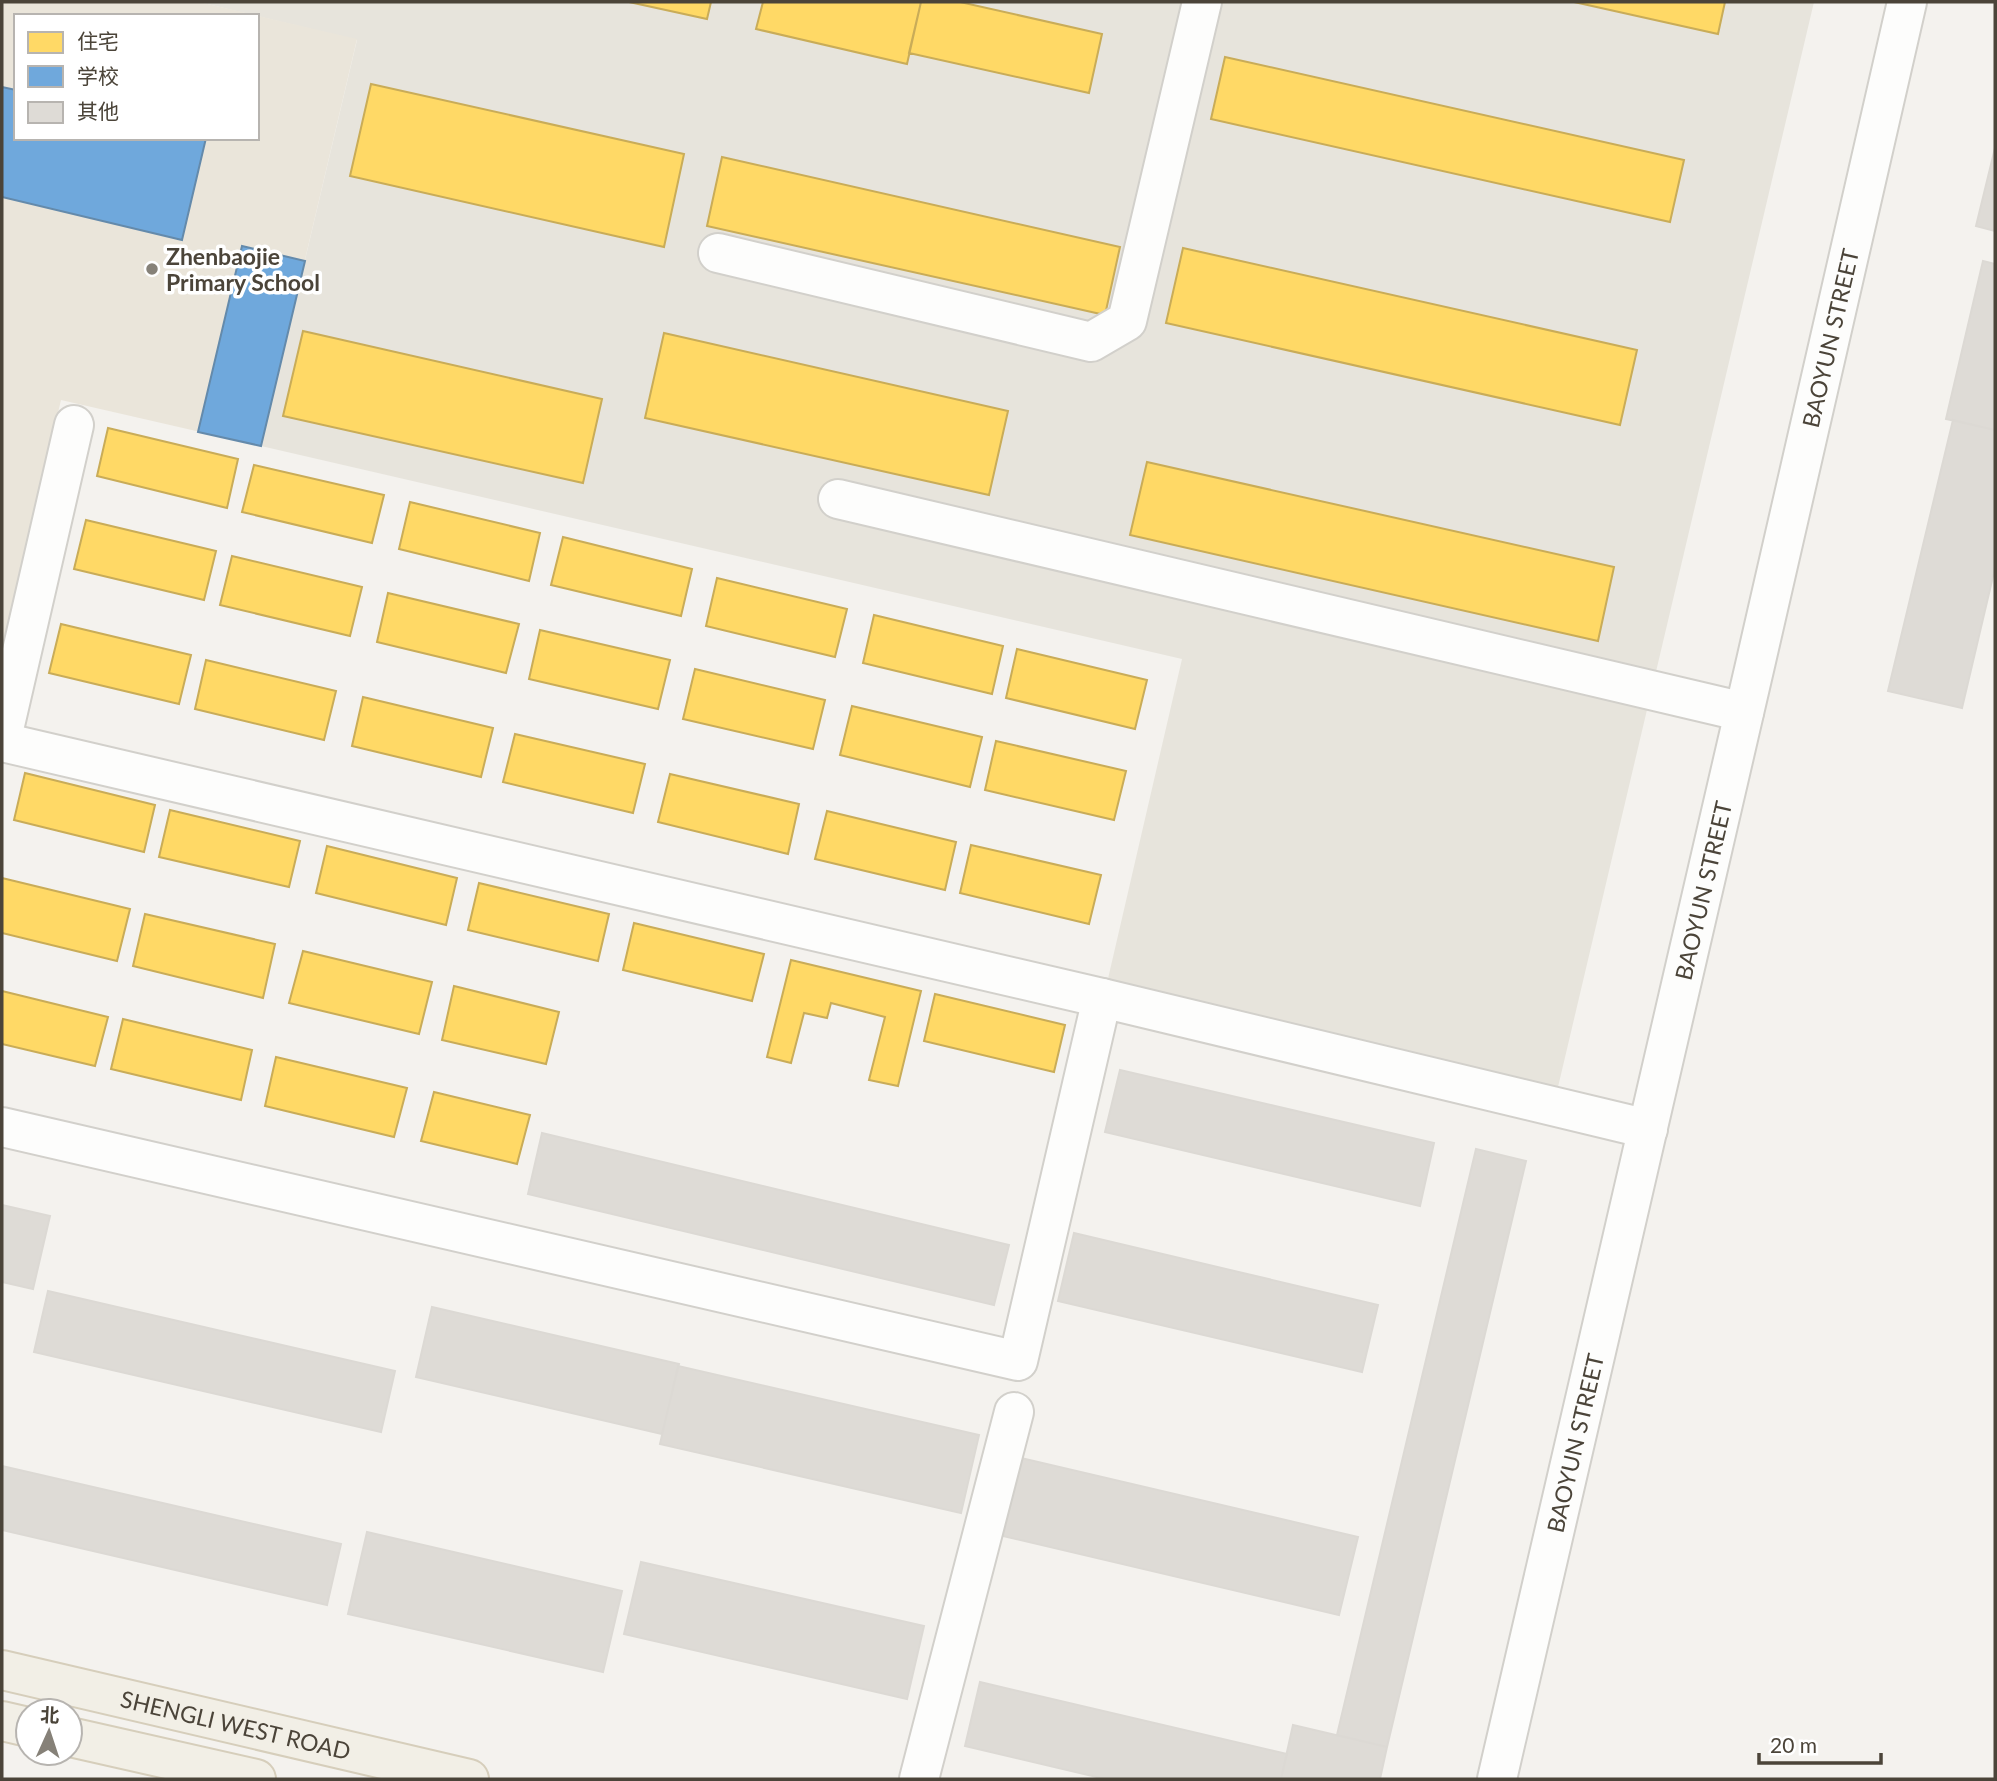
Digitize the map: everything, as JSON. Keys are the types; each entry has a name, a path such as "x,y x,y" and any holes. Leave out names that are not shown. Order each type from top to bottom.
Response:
{"main road":[{"name":"SHENGLI WEST ROAD","path":"2,1670 469,1779"},
{"path":"84,1740 256,1779"}],"street":[{"path":"718,253 1091,342 1127,321 1202,2"},
{"name":"BAOYUN STREET","path":"1497,1779 1907,2"},
{"path":"74,425 2,740 1648,1129"},
{"path":"838,499 1744,712"},
{"path":"2,1127 1018,1360 1102,998"},
{"path":"919,1779 1014,1412"}],"shaded area":[{"name":"Zhenbaojie Primary School","path":"2,2 199,2 250,14 14,14 14,140 259,140 259,16 357,39 261,446 61,400 2,648"},
{"path":"199,2 1814,2 1558,1087 1107,983 1182,659 261,446 357,40 259,16 259,14"}],"building: 住宅":[{"path":"629,2 711,2 707,19"},
{"path":"763,2 921,2 907,64 756,29"},
{"path":"921,2 960,2 1102,34 1089,93 909,53"},
{"path":"1574,2 1725,2 1718,34"},
{"path":"1225,57 1684,160 1670,222 1211,119"},
{"path":"371,84 684,154 664,247 350,176"},
{"path":"722,157 1120,247 1105,315 707,226"},
{"path":"1183,248 1637,350 1620,425 1166,323"},
{"path":"303,331 602,399 583,483 283,416"},
{"path":"664,333 1008,411 989,495 645,418"},
{"path":"108,428 238,459 227,508 97,476"},
{"path":"1147,462 1614,567 1598,641 1130,535"},
{"path":"254,465 384,495 372,543 242,512"},
{"path":"410,502 540,533 529,581 399,549"},
{"path":"86,520 216,551 204,600 74,569"},
{"path":"563,537 692,569 681,616 551,585"},
{"path":"232,556 362,587 350,636 220,605"},
{"path":"717,578 847,609 835,657 706,626"},
{"path":"388,593 519,624 506,673 377,642"},
{"path":"874,615 1003,646 992,694 863,663"},
{"path":"61,624 191,655 179,704 49,673"},
{"path":"540,630 670,660 658,709 529,679"},
{"path":"1017,649 1147,680 1135,729 1006,698"},
{"path":"206,660 336,691 324,740 195,709"},
{"path":"695,669 825,700 813,749 683,719"},
{"path":"363,697 493,728 481,777 352,746"},
{"path":"852,706 982,737 970,787 840,755"},
{"path":"515,734 645,764 633,813 503,782"},
{"path":"996,741 1126,771 1114,820 985,790"},
{"path":"25,773 155,805 144,852 14,820"},
{"path":"670,774 799,804 788,854 658,822"},
{"path":"170,810 300,841 289,887 159,857"},
{"path":"827,811 956,842 945,890 815,859"},
{"path":"971,845 1101,875 1089,924 960,893"},
{"path":"327,846 457,878 446,925 316,893"},
{"path":"2,878 130,909 117,961 2,933"},
{"path":"479,883 609,914 598,961 468,930"},
{"path":"145,914 275,944 263,998 133,966"},
{"path":"634,923 764,954 752,1001 623,970"},
{"path":"303,951 432,982 419,1034 289,1003"},
{"path":"791,960 921,991 898,1086 869,1080 885,1017 831,1003 827,1018 804,1013 791,1063 767,1057"},
{"path":"454,986 559,1012 546,1064 442,1040"},
{"path":"2,991 108,1017 95,1066 2,1044"},
{"path":"935,994 1065,1025 1054,1072 924,1041"},
{"path":"123,1019 252,1050 241,1100 111,1069"},
{"path":"276,1057 407,1088 394,1137 265,1106"},
{"path":"434,1092 530,1115 517,1164 421,1141"}],"building: 学校":[{"path":"2,87 14,90 14,140 206,140 182,240 2,197"},
{"path":"242,246 305,261 261,446 198,432"}],"building: 其他":[{"path":"1995,148 1995,231 1976,226"},
{"path":"1983,261 1995,264 1995,430 1946,419"},
{"path":"1953,420 1995,430 1995,568 1962,708 1888,691"},
{"path":"1120,1070 1434,1143 1420,1206 1105,1132"},
{"path":"542,1133 1009,1245 994,1305 528,1194"},
{"path":"1476,1149 1526,1161 1387,1747 1337,1735"},
{"path":"2,1205 50,1216 33,1289 2,1282"},
{"path":"1074,1233 1378,1305 1362,1372 1058,1301"},
{"path":"48,1291 395,1371 381,1432 34,1352"},
{"path":"432,1307 679,1364 662,1434 416,1377"},
{"path":"678,1366 979,1435 961,1513 660,1444"},
{"path":"1021,1458 1358,1537 1339,1615 1003,1536"},
{"path":"2,1466 341,1544 327,1605 2,1530"},
{"path":"367,1532 622,1591 603,1672 348,1614"},
{"path":"641,1562 924,1626 907,1699 624,1634"},
{"path":"980,1682 1287,1754 1281,1779 1105,1779 965,1746"},
{"path":"1293,1725 1387,1747 1380,1779 1281,1779"}],"place":[{"name":"Zhenbaojie Primary School","path":"152,269"}]}
